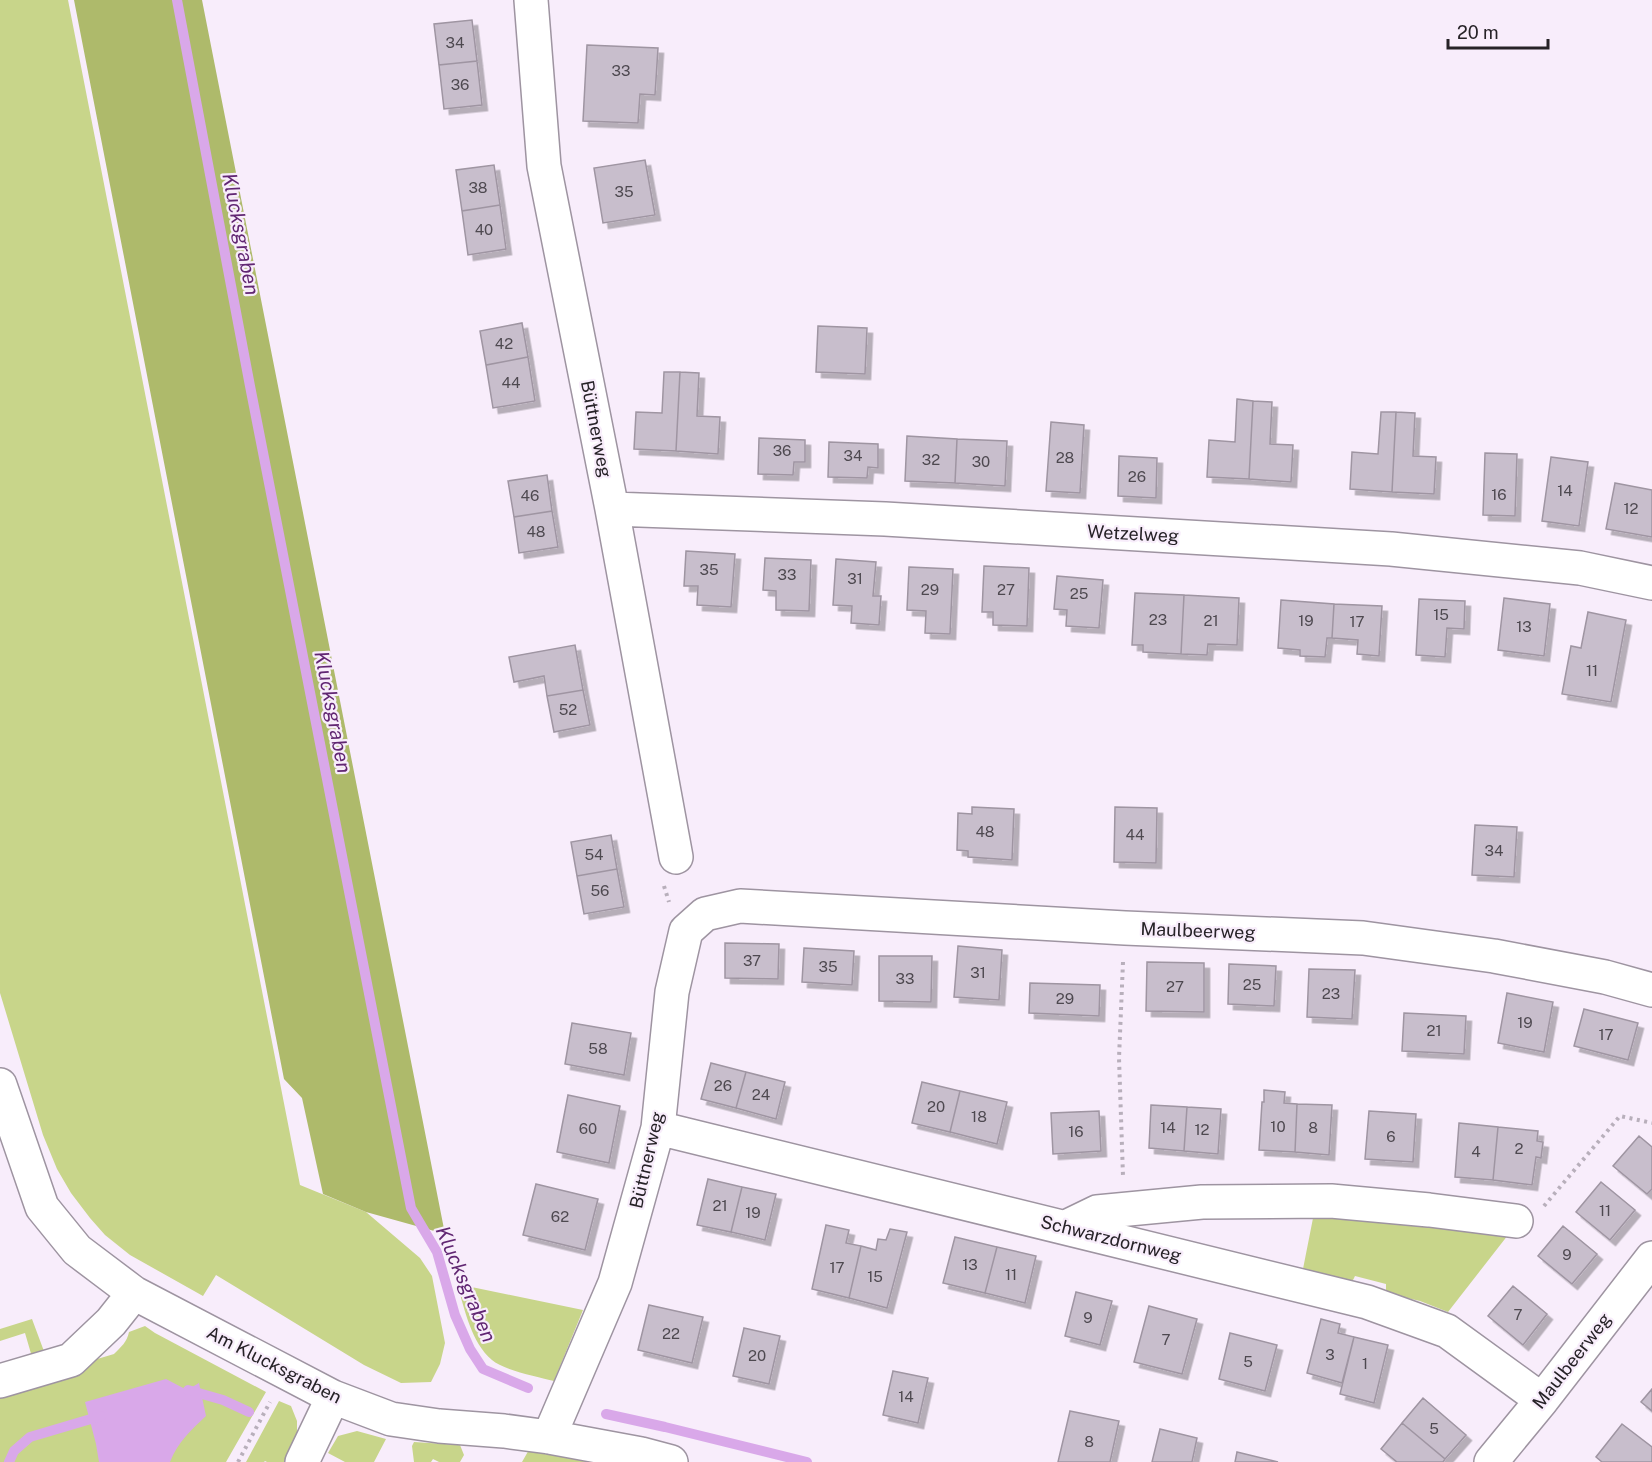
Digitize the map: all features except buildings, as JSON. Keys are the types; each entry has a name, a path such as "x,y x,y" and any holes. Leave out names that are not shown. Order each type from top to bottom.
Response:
{"street":[{"name":"Büttnerweg","path":"531,0 544,166 612,509 676,857"},
{"name":"Wetzelweg","path":"612,509 897,520 1391,549 1580,568 1652,583"},
{"name":"Maulbeerweg","path":"687,931 705,914 740,906 1125,928 1363,938 1494,956 1605,977 1652,990"},
{"name":"Büttnerweg","path":"549,1437 615,1283 658,1128 672,992 687,931"},
{"name":"Am Klucksgraben","path":"0,1085 42,1207 77,1250 134,1293 333,1397 391,1419 549,1437 672,1462"},
{"name":"Schwarzdornweg","path":"658,1128 1367,1302 1447,1331 1542,1400"},
{"path":"1066,1227 1097,1212 1202,1202 1331,1201 1516,1221"},
{"name":"Maulbeerweg","path":"1491,1462 1652,1258"},
{"path":"0,1381 71,1360 111,1322 134,1293"},
{"path":"302,1462 333,1397"}],"path":[{"path":"676,857 660,876 671,907 687,931"},
{"path":"1125,928 1119,1058 1125,1210"},
{"path":"1516,1221 1535,1217 1620,1116 1652,1123"},
{"path":"238,1462 286,1372"}],"green space":[{"path":"0,0 68,0 300,1185 366,1212 420,1258 432,1276 445,1343 440,1364 431,1382 401,1383 364,1365 216,1275 203,1296 130,1255 105,1235 71,1193 57,1169 43,1135 0,993"},
{"path":"74,0 202,0 445,1234 366,1212 323,1194 302,1098 284,1079"},
{"path":"1315,1208 1515,1226 1448,1312 1420,1301 1386,1293 1386,1284 1355,1276 1350,1286 1302,1274"},
{"path":"457,1284 583,1310 554,1381 497,1364 485,1353 474,1335"},
{"path":"32,1319 45,1354 32,1357 25,1333 0,1341 0,1329"},
{"path":"145,1326 266,1392 226,1462 0,1462 0,1388 114,1354 125,1342 129,1332"},
{"path":"279,1401 291,1406 297,1421 297,1436 292,1462 246,1462"},
{"path":"357,1431 386,1439 374,1462 345,1462 328,1453 338,1436"},
{"path":"414,1442 460,1445 464,1455 460,1462 439,1462 433,1459 431,1462 414,1462 412,1446"},
{"path":"530,1448 588,1461 588,1462 522,1462"}],"shaded area":[{"path":"166,1379 187,1390 199,1383 206,1416 181,1442 170,1462 99,1462 85,1402"}],"waterway":[{"name":"Klucksgraben","path":"177,0 411,1208 437,1252 455,1315 470,1349 483,1369 528,1388"},
{"path":"188,1390 223,1400 249,1412"},
{"name":"Klucksgraben","path":"606,1414 807,1462"},
{"path":"9,1462 14,1451 30,1437 101,1416"}]}
